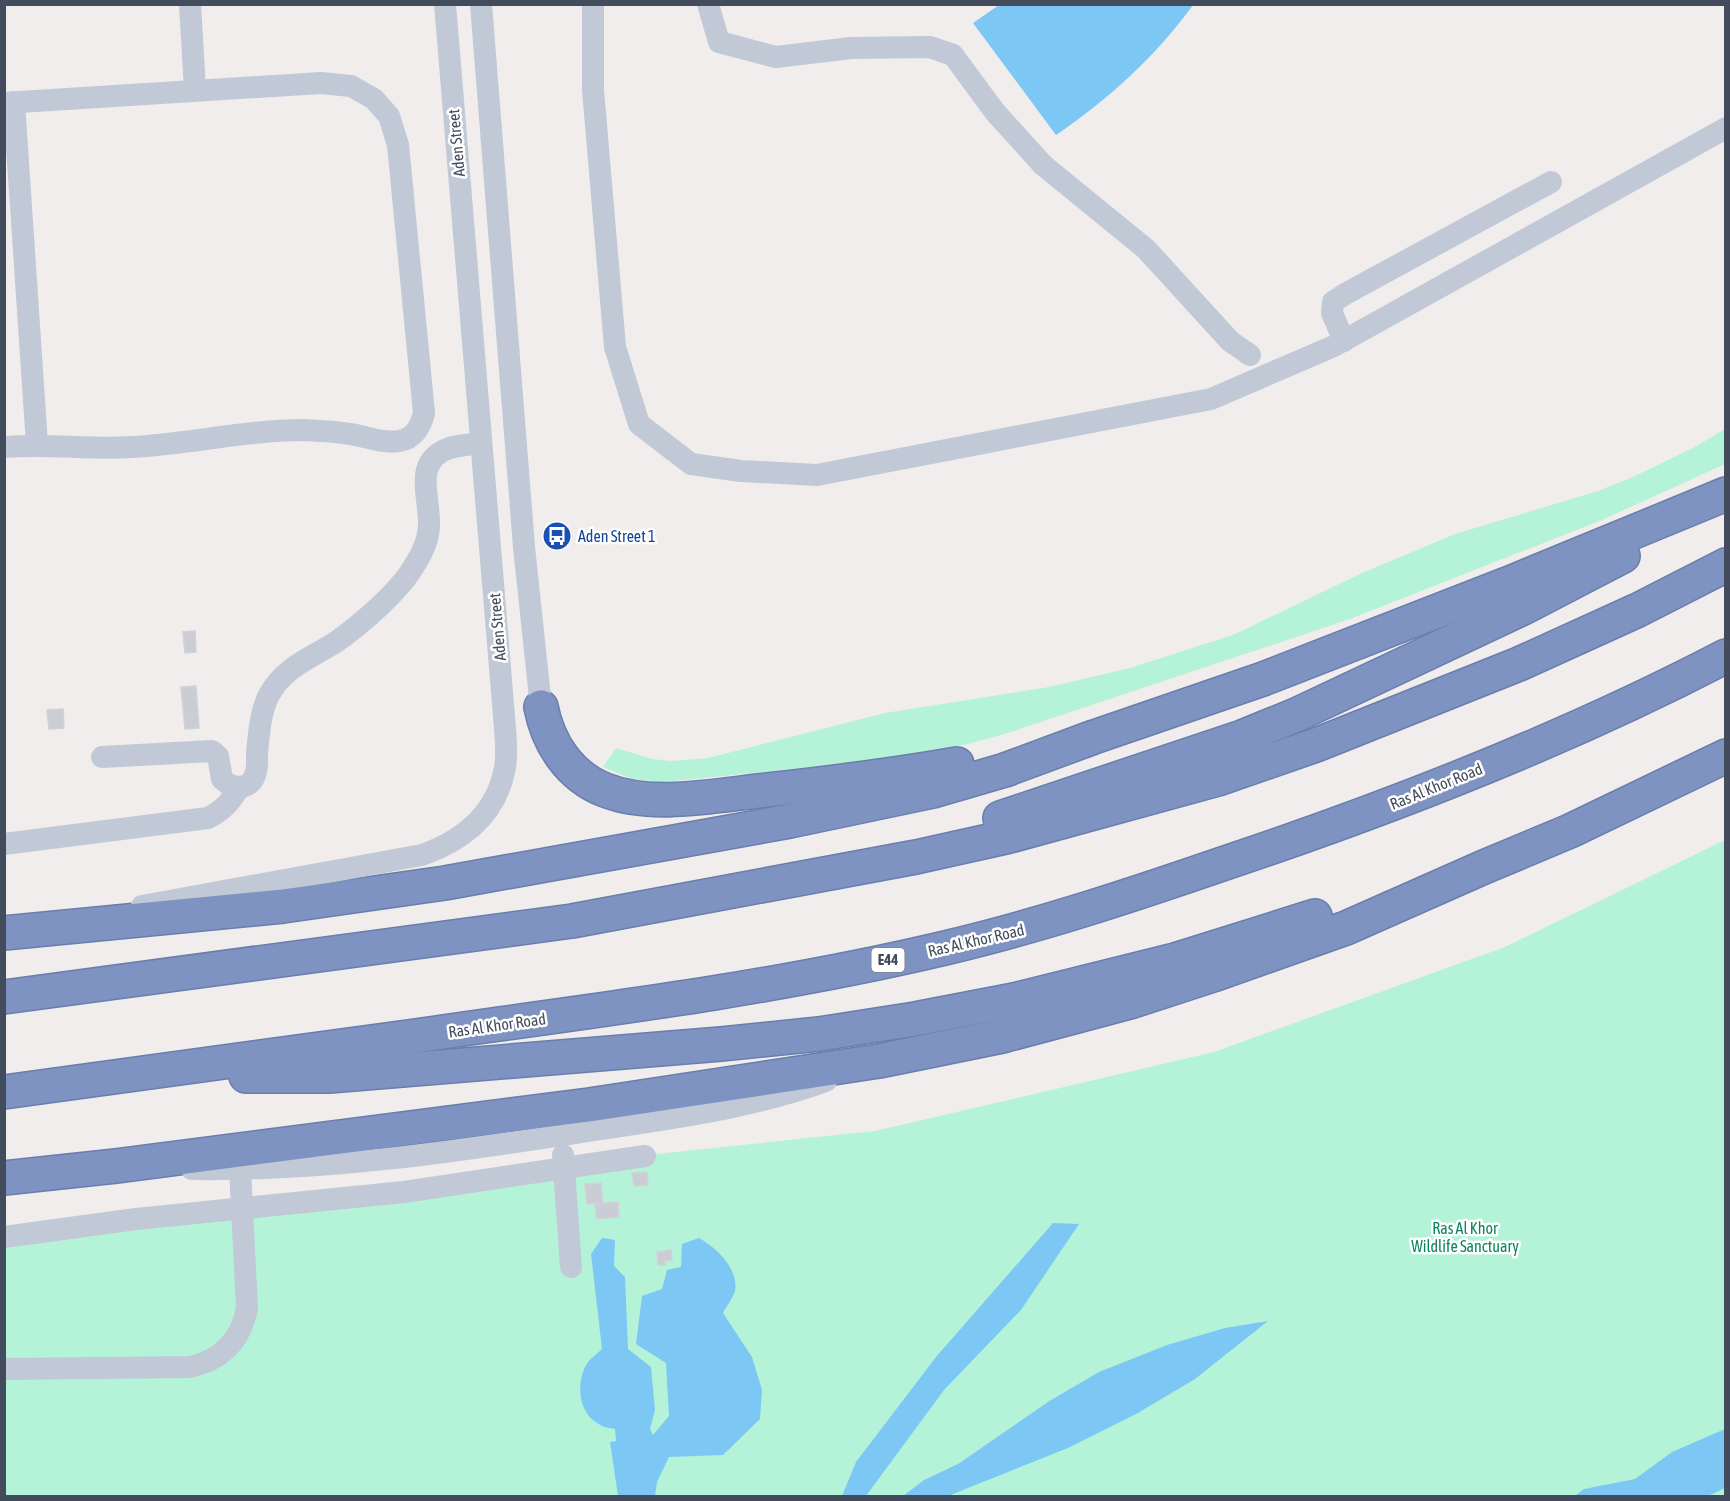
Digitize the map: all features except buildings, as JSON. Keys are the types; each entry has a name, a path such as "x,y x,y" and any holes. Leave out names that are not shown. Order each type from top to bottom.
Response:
{"highway":[{"path":"4,933 283,906 445,883 757,827 933,791 1005,770 1263,679 1512,582 1725,494"},
{"path":"916,857 995,820 1242,737 1296,715 1522,608 1725,502"},
{"path":"4,996 572,921 916,857 1006,837 1218,779 1316,745 1519,664 1638,610 1725,565"},
{"name":"Ras Al Khor Road","path":"4,1092 673,1000 882,961 1030,927 1110,903 1269,849 1416,794 1580,726 1674,683 1725,656"},
{"path":"541,707 551,740 566,762 577,773 604,790 646,799 718,795 903,773 1094,737"},
{"path":"4,1178 116,1166 577,1107 879,1061 1002,1035 1132,1001 1346,928 1570,831 1725,756"},
{"path":"195,1067 252,1076 329,1076 819,1034 1014,1000 1175,960 1402,888 1484,867"}],"street":[{"path":"190,4 195,90"},
{"name":"Aden Street","path":"72,927 109,914 142,906 422,855 461,837 485,814 500,784 505,766 506,746 445,4"},
{"path":"481,4 524,547 541,707"},
{"path":"592,4 593,90 615,347 639,424 691,464 741,471 817,474 1211,399 1344,341 1725,128"},
{"path":"708,4 719,42 776,57 851,48 930,47 953,55 995,112 1043,165 1146,249 1230,341 1250,355"},
{"path":"4,447 37,445 128,448 303,430 350,434 390,442 398,442 413,435 423,421 424,404 398,145 389,117 374,99 351,86 321,83 9,102 37,445"},
{"path":"1344,341 1332,313 1333,302 1551,182"},
{"path":"102,758 212,751 218,756 222,779 230,786 239,787 250,783 254,778 263,710 269,695 278,682 302,661 334,642 364,620 404,581 421,555 429,524 426,481 429,464 442,451 481,443"},
{"path":"4,844 208,818 221,811 232,800 239,787"},
{"path":"116,1166 240,1169 329,1164 458,1150 714,1111 808,1087 879,1061"},
{"path":"561,1135 571,1267"},
{"path":"4,1237 136,1219 404,1192 645,1156"},
{"path":"4,1369 190,1367 210,1361 220,1355 241,1330 248,1308 240,1169"}],"green space":[{"path":"1725,429 1725,464 1602,520 1350,619 1008,733 968,744 888,759 664,782 632,779 603,767 616,748 652,759 671,761 708,758 885,713 1049,687 1130,668 1233,635 1360,574 1455,534 1598,491 1633,477 1693,448"},
{"name":"Ras Al Khor Wildlife Sanctuary","path":"1725,840 1725,1496 5,1496 4,1230 522,1168 875,1131 1214,1052 1505,947"}],"water":[{"path":"999,5 1193,5 1163,42 1130,76 1113,92 1056,135 973,23"},
{"path":"1053,1223 1079,1224 1021,1310 944,1390 866,1496 842,1496 856,1462 936,1357"},
{"path":"602,1238 615,1240 614,1266 625,1277 628,1349 651,1367 655,1410 650,1429 653,1435 669,1416 666,1363 636,1344 642,1296 662,1289 667,1270 681,1267 682,1244 699,1238 719,1253 730,1267 735,1291 723,1313 752,1357 762,1390 760,1419 723,1455 669,1457 657,1482 655,1496 618,1496 610,1442 616,1441 615,1429 603,1426 590,1418 580,1395 584,1369 602,1349 591,1254"},
{"path":"1268,1321 1195,1379 1138,1413 1068,1448 948,1496 903,1496 924,1480 958,1464 1051,1400 1099,1372 1167,1345 1225,1328"},
{"path":"1725,1429 1725,1488 1708,1496 1575,1496 1584,1489 1635,1479 1672,1452"}],"place":[{"name":"Aden Street 1","path":"557,536"}]}
